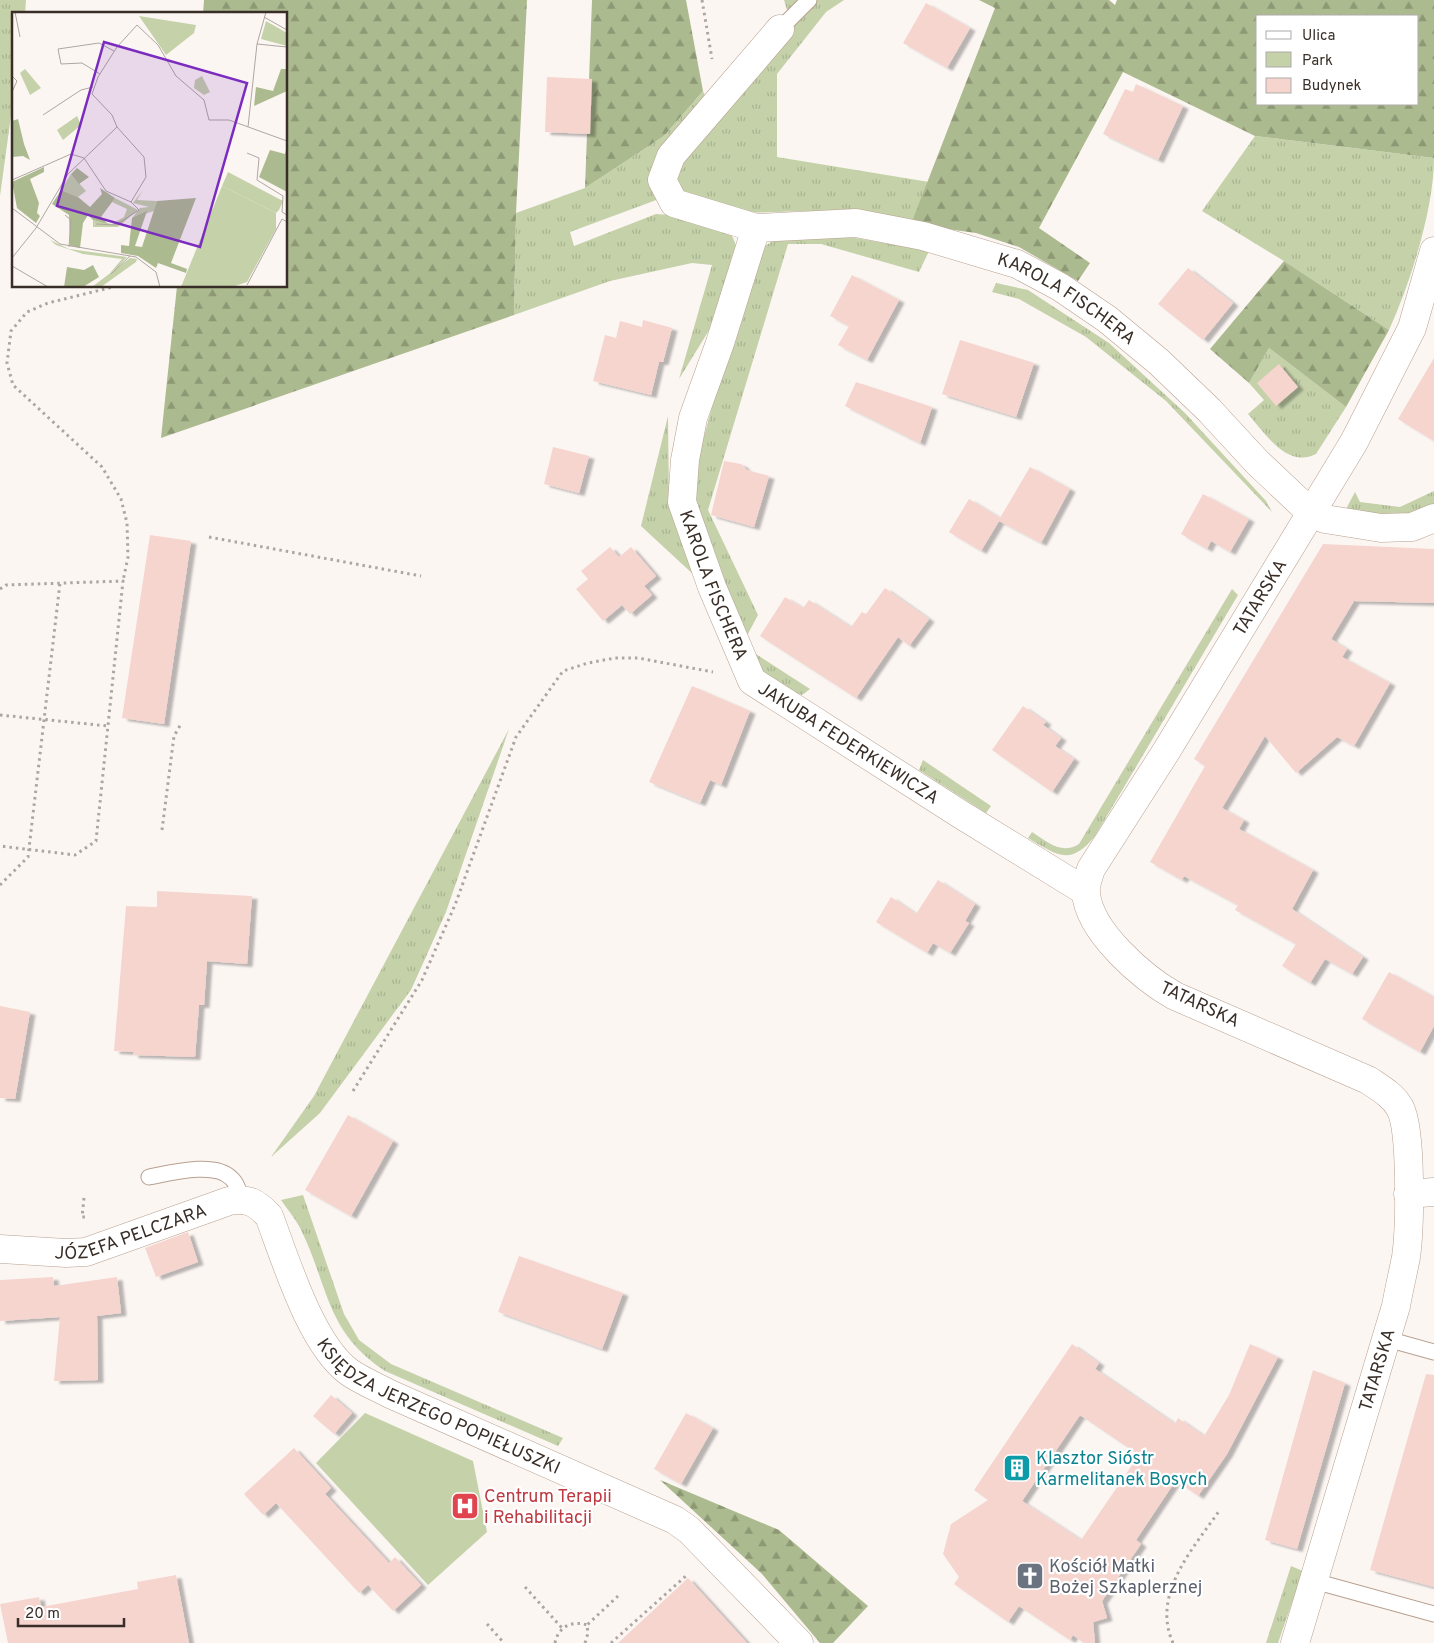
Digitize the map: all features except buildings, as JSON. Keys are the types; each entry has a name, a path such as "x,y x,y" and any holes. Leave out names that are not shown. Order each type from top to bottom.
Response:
{"street":[{"name":"KAROLA FISCHERA","path":"780,29 671,156 662,180 674,203 756,228 856,223 923,236 1017,264 1060,287 1115,325 1209,410 1257,462 1310,512"},
{"name":"KAROLA FISCHERA","path":"752,681 716,596 682,502 685,460 693,418 720,343 756,228"},
{"name":"TATARSKA","path":"1294,1643 1387,1339 1421,1193 1405,1125 1400,1108 1391,1096 1368,1080 1175,996 1156,985 1138,971 1111,942 1094,917 1085,891 1091,870 1167,750 1354,442 1412,328 1434,251"},
{"path":"1310,512 1325,519 1381,528 1412,527 1434,518"},
{"name":"JAKUBA FEDERKIEWICZA","path":"752,681 960,814 1085,891"},
{"name":"JÓZEFA PELCZARA","path":"0,1249 66,1253 86,1252 250,1202"},
{"name":"KSIĘDZA JERZEGO POPIEŁUSZKI","path":"250,1202 269,1216 315,1330 339,1362 350,1372 390,1394 675,1520 689,1530 799,1643"}],"lane":[{"name":"KAROLA FISCHERA","path":"780,29 809,0"},
{"path":"149,1177 177,1171 213,1169 230,1176 250,1202"},
{"path":"1387,1339 1434,1352"},
{"path":"1314,1581 1434,1614"}],"path":[{"path":"702,0 715,76 724,94"},
{"path":"0,846 75,855 96,841 123,582 128,557 127,523 121,499 102,467 13,385 7,363 11,331 27,312 48,303 109,288"},
{"path":"209,537 421,576"},
{"path":"0,589 6,584 123,582"},
{"path":"0,885 28,857 60,583"},
{"name":"JAKUBA FEDERKIEWICZA","path":"353,1091 422,980 455,905 516,737 563,671 615,658 638,658 688,666 752,681"},
{"path":"0,715 108,726"},
{"path":"162,830 174,736 181,724"},
{"path":"82,1217 84,1198"},
{"path":"1166,1643 1172,1641 1168,1623 1171,1586 1181,1566 1219,1511"},
{"path":"611,1643 687,1574"},
{"path":"525,1587 562,1628"},
{"path":"587,1625 618,1596"},
{"path":"555,1643 562,1628 580,1622 587,1625"},
{"path":"487,1624 504,1643"},
{"path":"585,1643 588,1633 587,1625"}],"green space":[{"path":"0,0 26,0 25,12 12,12 12,109 0,196"},
{"path":"204,0 527,0 516,213 514,315 161,438 177,288 288,288 288,12 203,12"},
{"path":"592,0 686,0 703,91 664,136 585,188"},
{"path":"784,0 844,0 826,12 777,74 777,157 929,182 911,224 863,216 804,211 744,213 676,194 675,166 793,30"},
{"path":"979,0 1109,0 1115,5 1117,0 1434,0 1434,158 1255,136 1123,72 1039,228 1090,263 1078,281 1019,247 976,233 911,224 995,8"},
{"path":"703,91 708,102 659,199 570,232 574,246 656,214 682,216 731,233 737,248 716,319 679,379 712,265 692,263 610,281 514,315 516,213 585,188 664,136"},
{"path":"1255,136 1434,158 1430,200 1419,246 1405,291 1389,330 1284,261 1202,211"},
{"path":"816,231 929,251 919,272 821,244 788,244 708,510 758,615 742,645 693,495 695,469 748,277 763,247 773,241 796,233"},
{"path":"1284,261 1389,330 1346,407 1269,348 1249,383 1210,349"},
{"path":"996,283 1028,290 1109,343 1185,413 1266,501 1272,512 1166,401 1086,337 1019,299 992,292"},
{"path":"1269,348 1346,407 1316,454 1296,457 1286,453 1269,439 1248,414 1264,400 1249,383"},
{"path":"668,416 669,503 695,576 641,526"},
{"path":"1434,491 1434,504 1410,515 1371,514 1346,509 1355,492 1360,502 1400,507"},
{"path":"1232,589 1238,595 1095,836 1086,846 1070,855 1055,853 1028,838 1032,832 1061,848 1073,847 1079,844"},
{"path":"742,645 810,689 802,695 782,687 766,677"},
{"path":"509,729 446,912 411,990 320,1113 271,1157 314,1096"},
{"path":"923,760 991,806 986,813 919,770"},
{"path":"303,1195 344,1314 359,1340 391,1364 563,1438 558,1446 385,1371 365,1356 350,1340 339,1323 330,1305 309,1247 295,1219 281,1200"},
{"path":"365,1413 473,1461 487,1532 428,1585 316,1463"},
{"path":"660,1480 779,1530 868,1606 833,1643 820,1643 762,1574"},
{"path":"1291,1566 1303,1571 1278,1643 1266,1643"}],"place":[{"name":"Klasztor Sióstr Karmelitanek Bosych","path":"1017,1468"},
{"name":"Centrum Terapii i Rehabilitacji","path":"465,1506"},
{"name":"Kościół Matki Bożej Szkaplerznej","path":"1030,1576"}]}
